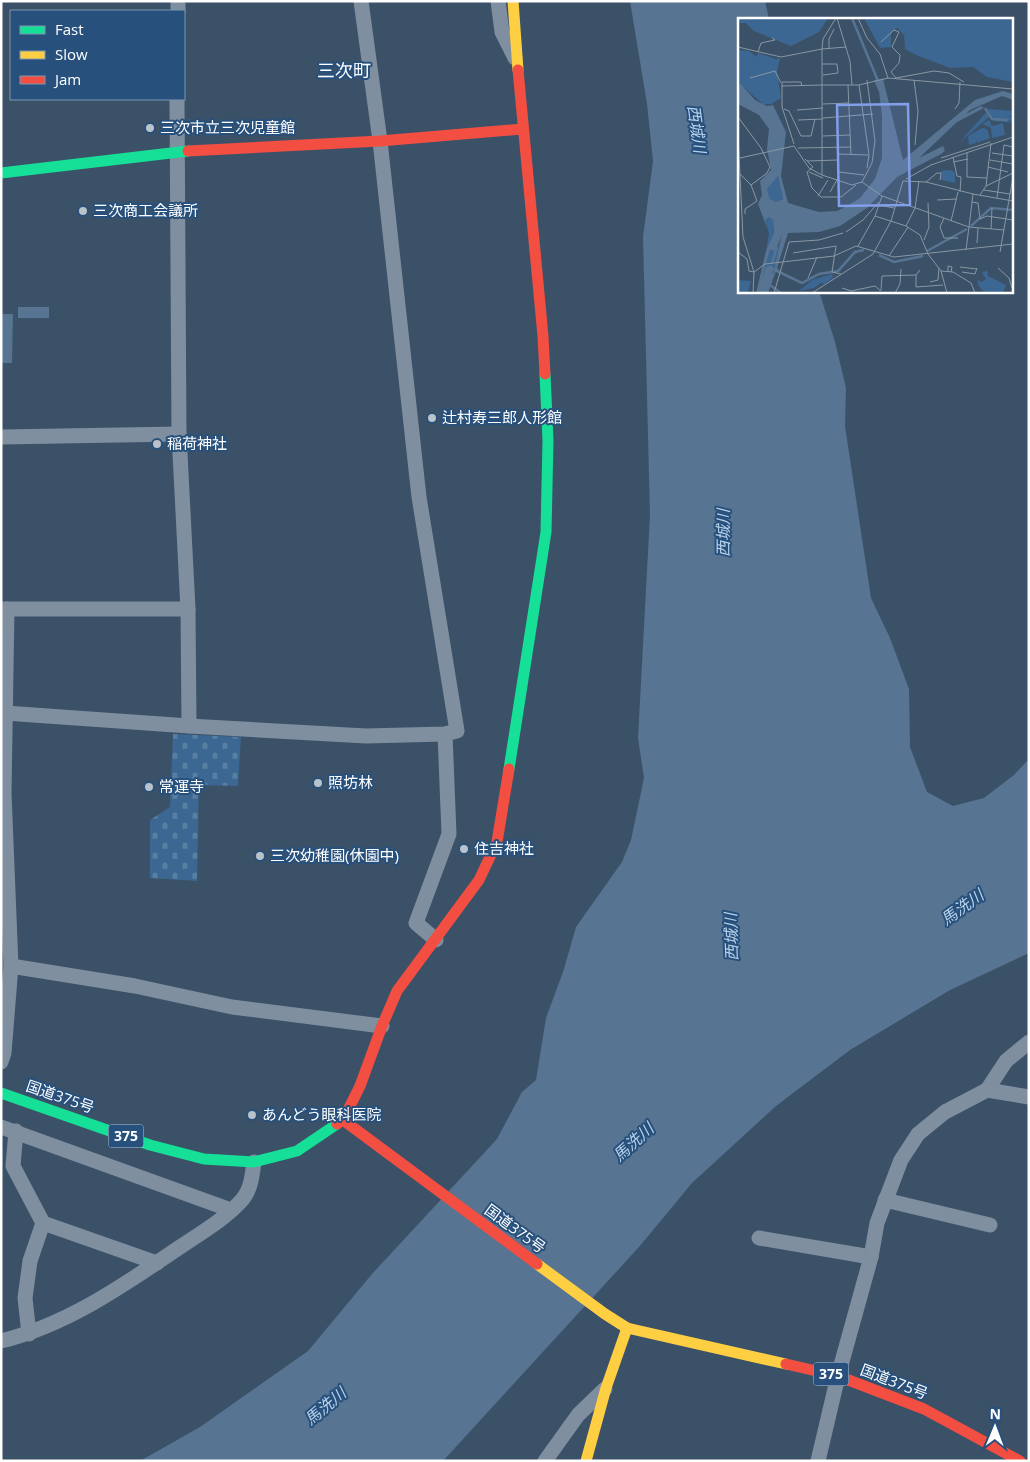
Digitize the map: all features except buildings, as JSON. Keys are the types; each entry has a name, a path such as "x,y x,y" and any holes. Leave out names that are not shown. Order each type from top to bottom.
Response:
{"main road":[{"path":"343,1120 360,1086 397,991 479,880 497,842 546,532 548,440 543,336 513,1"},
{"path":"1,173 177,152 380,141 523,129"},
{"name":"国道375号","path":"1,1093 150,1145 204,1159 254,1162 297,1151 343,1120 605,1314 627,1328 838,1376 924,1409 1020,1461"},
{"path":"586,1461 606,1388 627,1328"}],"street":[{"path":"5,713 366,736 445,734 457,731 419,497 380,141 361,1"},
{"path":"498,1 502,32 519,66"},
{"path":"177,100 179,434 188,609 188,726"},
{"path":"1,437 179,434"},
{"path":"1,1062 4,1053 11,966 3,793 5,713 4,609 188,609"},
{"path":"436,940 416,923 449,834 445,734"},
{"path":"11,966 135,986 232,1008 382,1026"},
{"path":"818,1461 838,1376 871,1257 877,1222 901,1160 918,1134 945,1112 987,1090 1006,1061 1029,1042"},
{"path":"987,1090 1029,1097"},
{"path":"1,1127 231,1210"},
{"path":"16,1131 14,1166 43,1223 157,1263"},
{"path":"1,1341 29,1334 72,1315 121,1287 157,1263 242,1201 250,1187 254,1162"},
{"path":"885,1200 990,1225"},
{"path":"29,1334 25,1298 30,1261 43,1223"},
{"path":"760,1238 871,1257"},
{"path":"544,1461 578,1415 606,1388"}],"green space":[{"path":"173,734 241,737 238,786 199,785 197,881 150,878 150,820 170,807"}],"water":[{"path":"630,1 765,1 769,18 738,18 738,292 819,292 835,342 846,388 845,426 871,598 890,638 909,689 910,747 927,792 953,806 984,798 1014,775 1029,759 1029,953 950,990 850,1050 776,1106 692,1183 639,1247 443,1461 140,1461 200,1427 308,1351 372,1274 497,1139 522,1092 536,1080 546,1018 563,972 576,927 622,862 631,840 644,778 638,738 650,515 643,237 653,161 647,104"},
{"path":"18,307 49,307 49,318 18,318"},
{"path":"1,314 13,314 12,363 1,363"}],"traffic: fast":[{"path":"1,173 188,151"},
{"path":"509,769 546,532 548,441 545,374"},
{"path":"1,1093 150,1145 204,1159 254,1162 297,1151 337,1124"}],"traffic: slow":[{"path":"513,1 518,70"},
{"path":"537,1264 627,1328 786,1364"},
{"path":"586,1461 606,1388 627,1328"}],"traffic: jam":[{"path":"518,70 545,374"},
{"path":"188,151 380,141 523,129"},
{"path":"343,1120 360,1086 397,991 479,880 497,842 509,769"},
{"path":"337,1124 343,1120 537,1264"},
{"path":"786,1364 838,1376 924,1409 1020,1461"}],"place":[{"name":"三次市立三次児童館","path":"150,128"},
{"name":"三次商工会議所","path":"83,211"},
{"name":"辻村寿三郎人形館","path":"432,418"},
{"name":"稲荷神社","path":"157,444"},
{"name":"照坊林","path":"318,783"},
{"name":"常運寺","path":"149,787"},
{"name":"住吉神社","path":"464,849"},
{"name":"三次幼稚園(休園中)","path":"260,856"},
{"name":"あんどう眼科医院","path":"252,1115"}],"district":[{"name":"三次町","path":"344,71"}],"water label":[{"name":"西城川","path":"697,129"},
{"name":"西城川","path":"723,533"},
{"name":"馬洗川","path":"962,907"},
{"name":"西城川","path":"731,937"},
{"name":"馬洗川","path":"633,1142"},
{"name":"馬洗川","path":"325,1406"}]}
